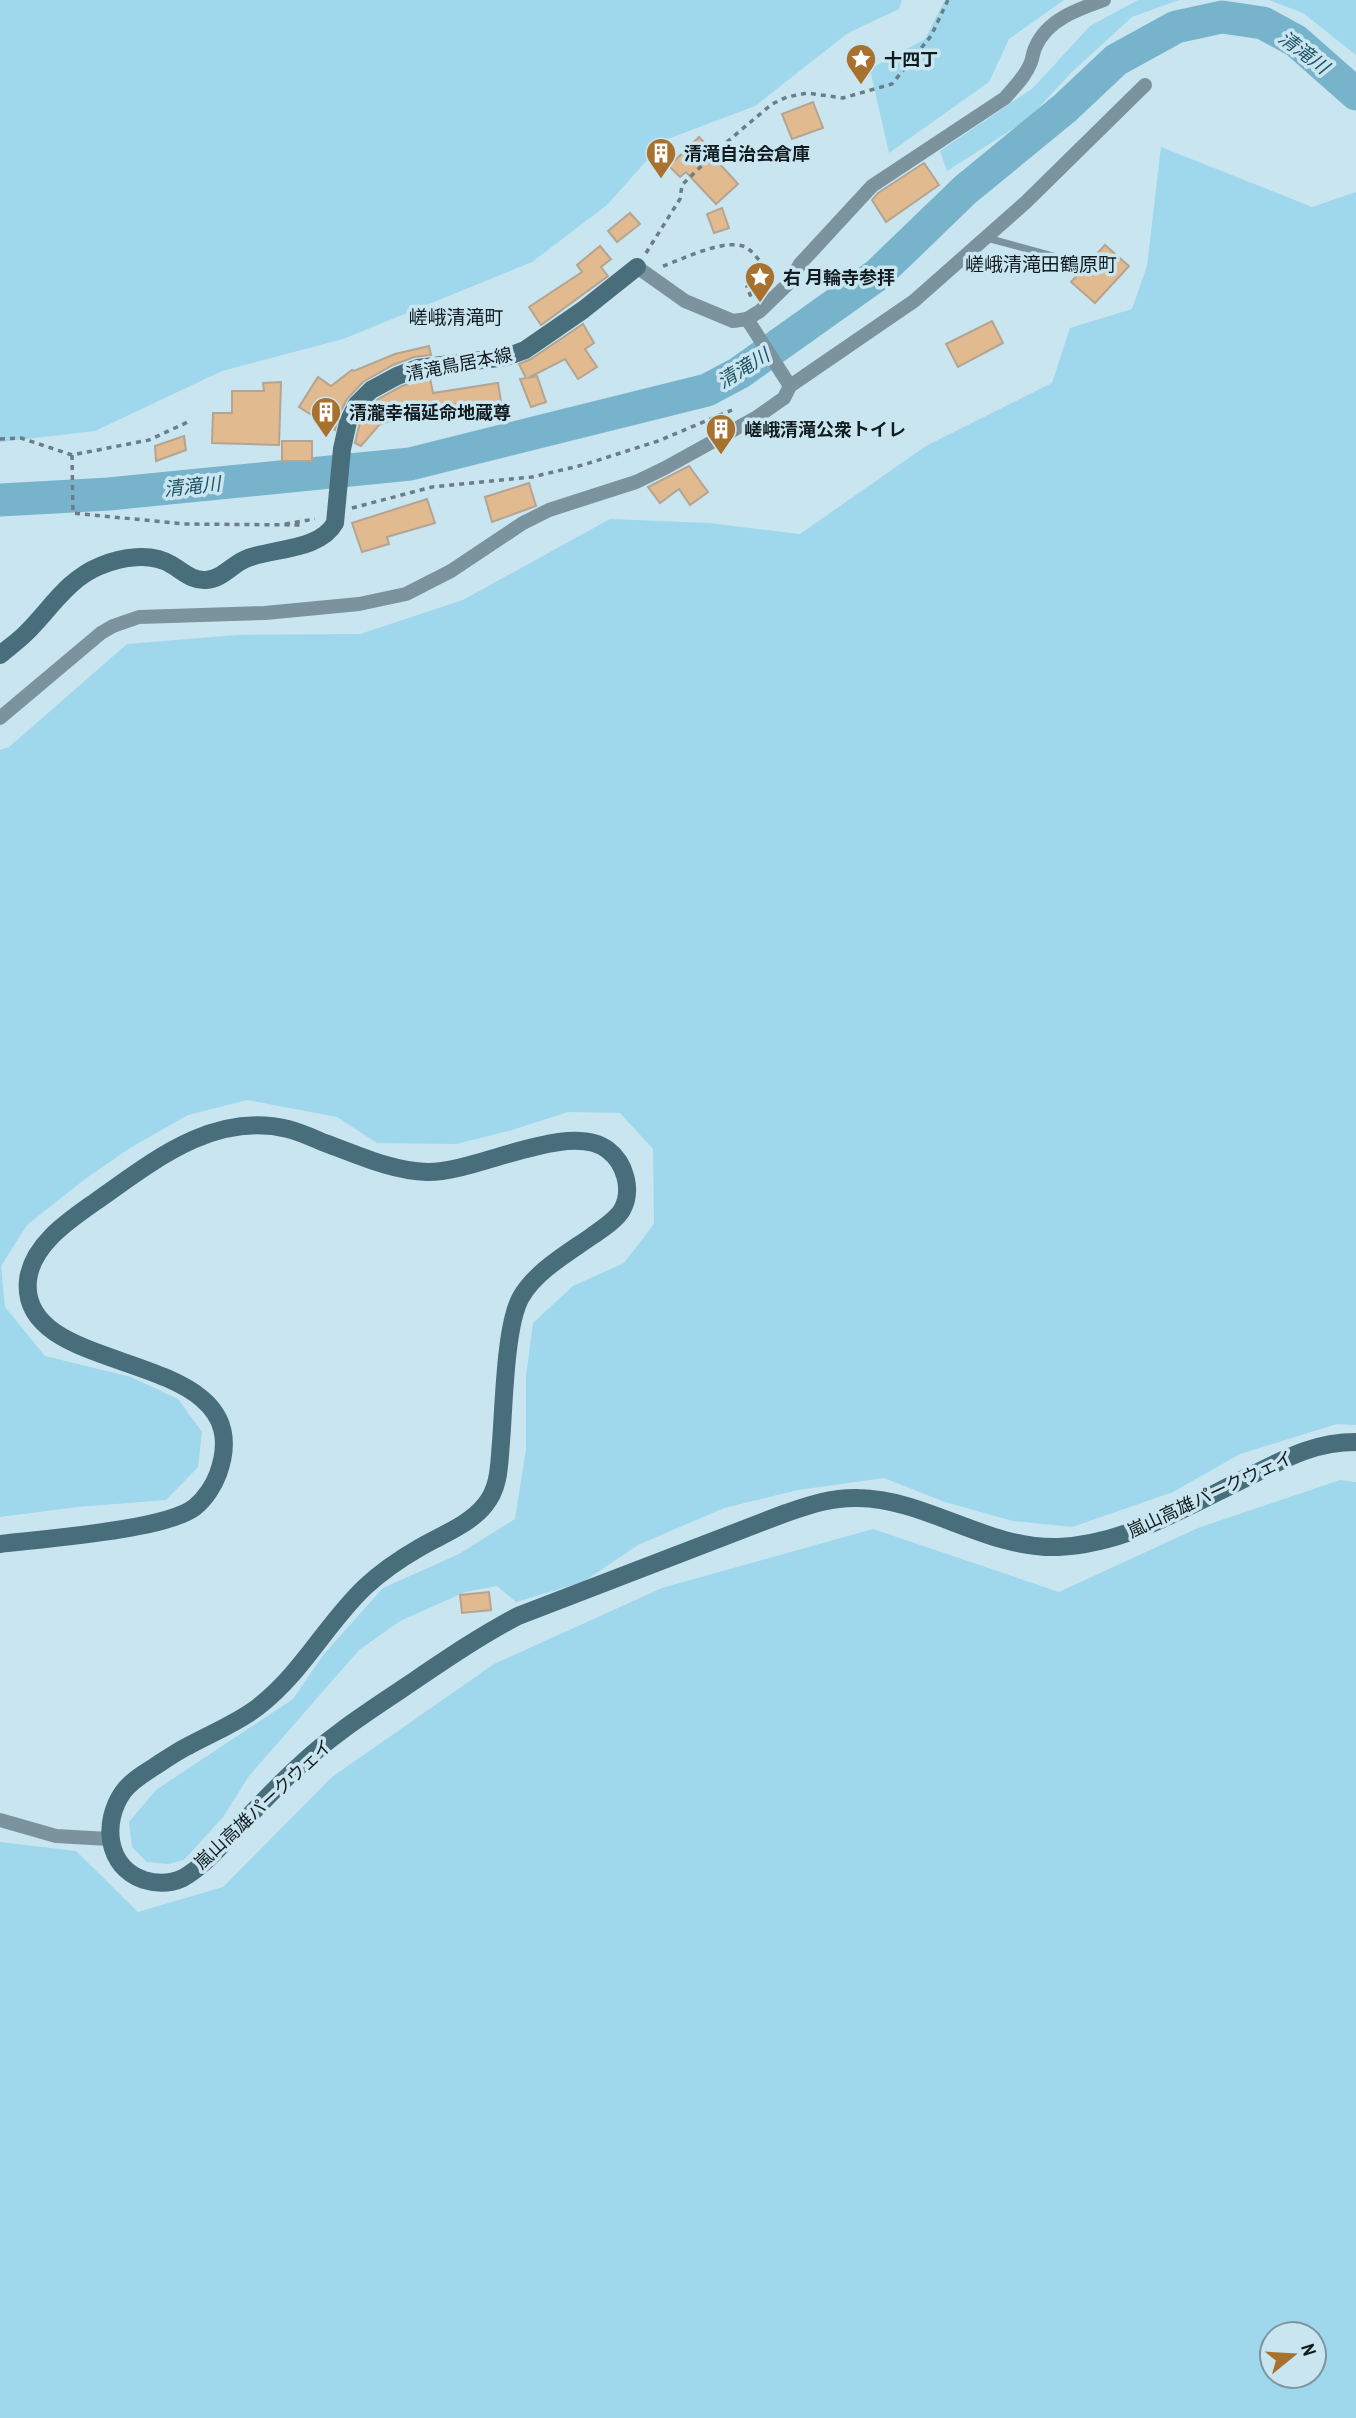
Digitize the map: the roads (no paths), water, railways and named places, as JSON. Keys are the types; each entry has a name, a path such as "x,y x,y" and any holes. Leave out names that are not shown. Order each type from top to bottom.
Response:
{"street":[{"path":"641,270 685,301 733,321 748,321 789,283 800,264 872,186 1005,97 1023,78 1032,61 1036,45 1057,21 1073,11 1104,0"},
{"path":"0,718 101,633 129,620 139,617 265,612 359,604 406,594 451,571 523,523 549,510 636,482 665,468 757,417 784,398 788,384 914,301 1026,202 1145,85"},
{"name":"清滝鳥居本線","path":"0,655 26,634 73,582 97,567 120,559 150,557 171,564 190,577 208,580 247,558 307,543 325,535 331,531 336,517 342,449 348,422 357,404 370,390 418,368 506,356 525,350 641,270"},
{"path":"748,321 788,384"},
{"path":"0,1544 99,1532 153,1522 190,1511 203,1499 217,1476 224,1445 220,1418 204,1399 169,1379 69,1340 43,1324 28,1302 32,1261 48,1240 75,1216 177,1145 215,1131 251,1124 289,1129 362,1157 403,1169 433,1173 576,1139 600,1144 614,1154 626,1174 627,1192 621,1211 539,1276 521,1297 512,1332 495,1490 482,1510 462,1525 411,1552 365,1587 295,1673 257,1708 214,1734 187,1746 136,1778 120,1796 109,1839 56,1836 0,1820"},
{"name":"嵐山高雄パークウェイ","path":"109,1839 124,1870 144,1880 166,1884 184,1877 209,1859 302,1763 349,1725 484,1633 518,1616 796,1510 828,1500 859,1498 891,1502 995,1538 1025,1545 1059,1547 1127,1534 1299,1452 1332,1442 1356,1442"}],"lane":[{"path":"986,238 1075,262"}],"waterway":[{"name":"清滝川","path":"0,500 109,494 410,464 707,390 739,373 877,275 965,190 1065,108 1116,60 1176,27 1222,17 1263,23 1296,41 1356,94"}],"place":[{"name":"十四丁","path":"861,86"},
{"name":"清滝自治会倉庫","path":"661,180"},
{"name":"右 月輪寺参拝","path":"760,304"},
{"name":"清瀧幸福延命地蔵尊","path":"326,439"},
{"name":"嵯峨清滝公衆トイレ","path":"721,456"}],"district":[{"name":"嵯峨清滝田鶴原町","path":"1041,264"},
{"name":"嵯峨清滝町","path":"456,317"}]}
